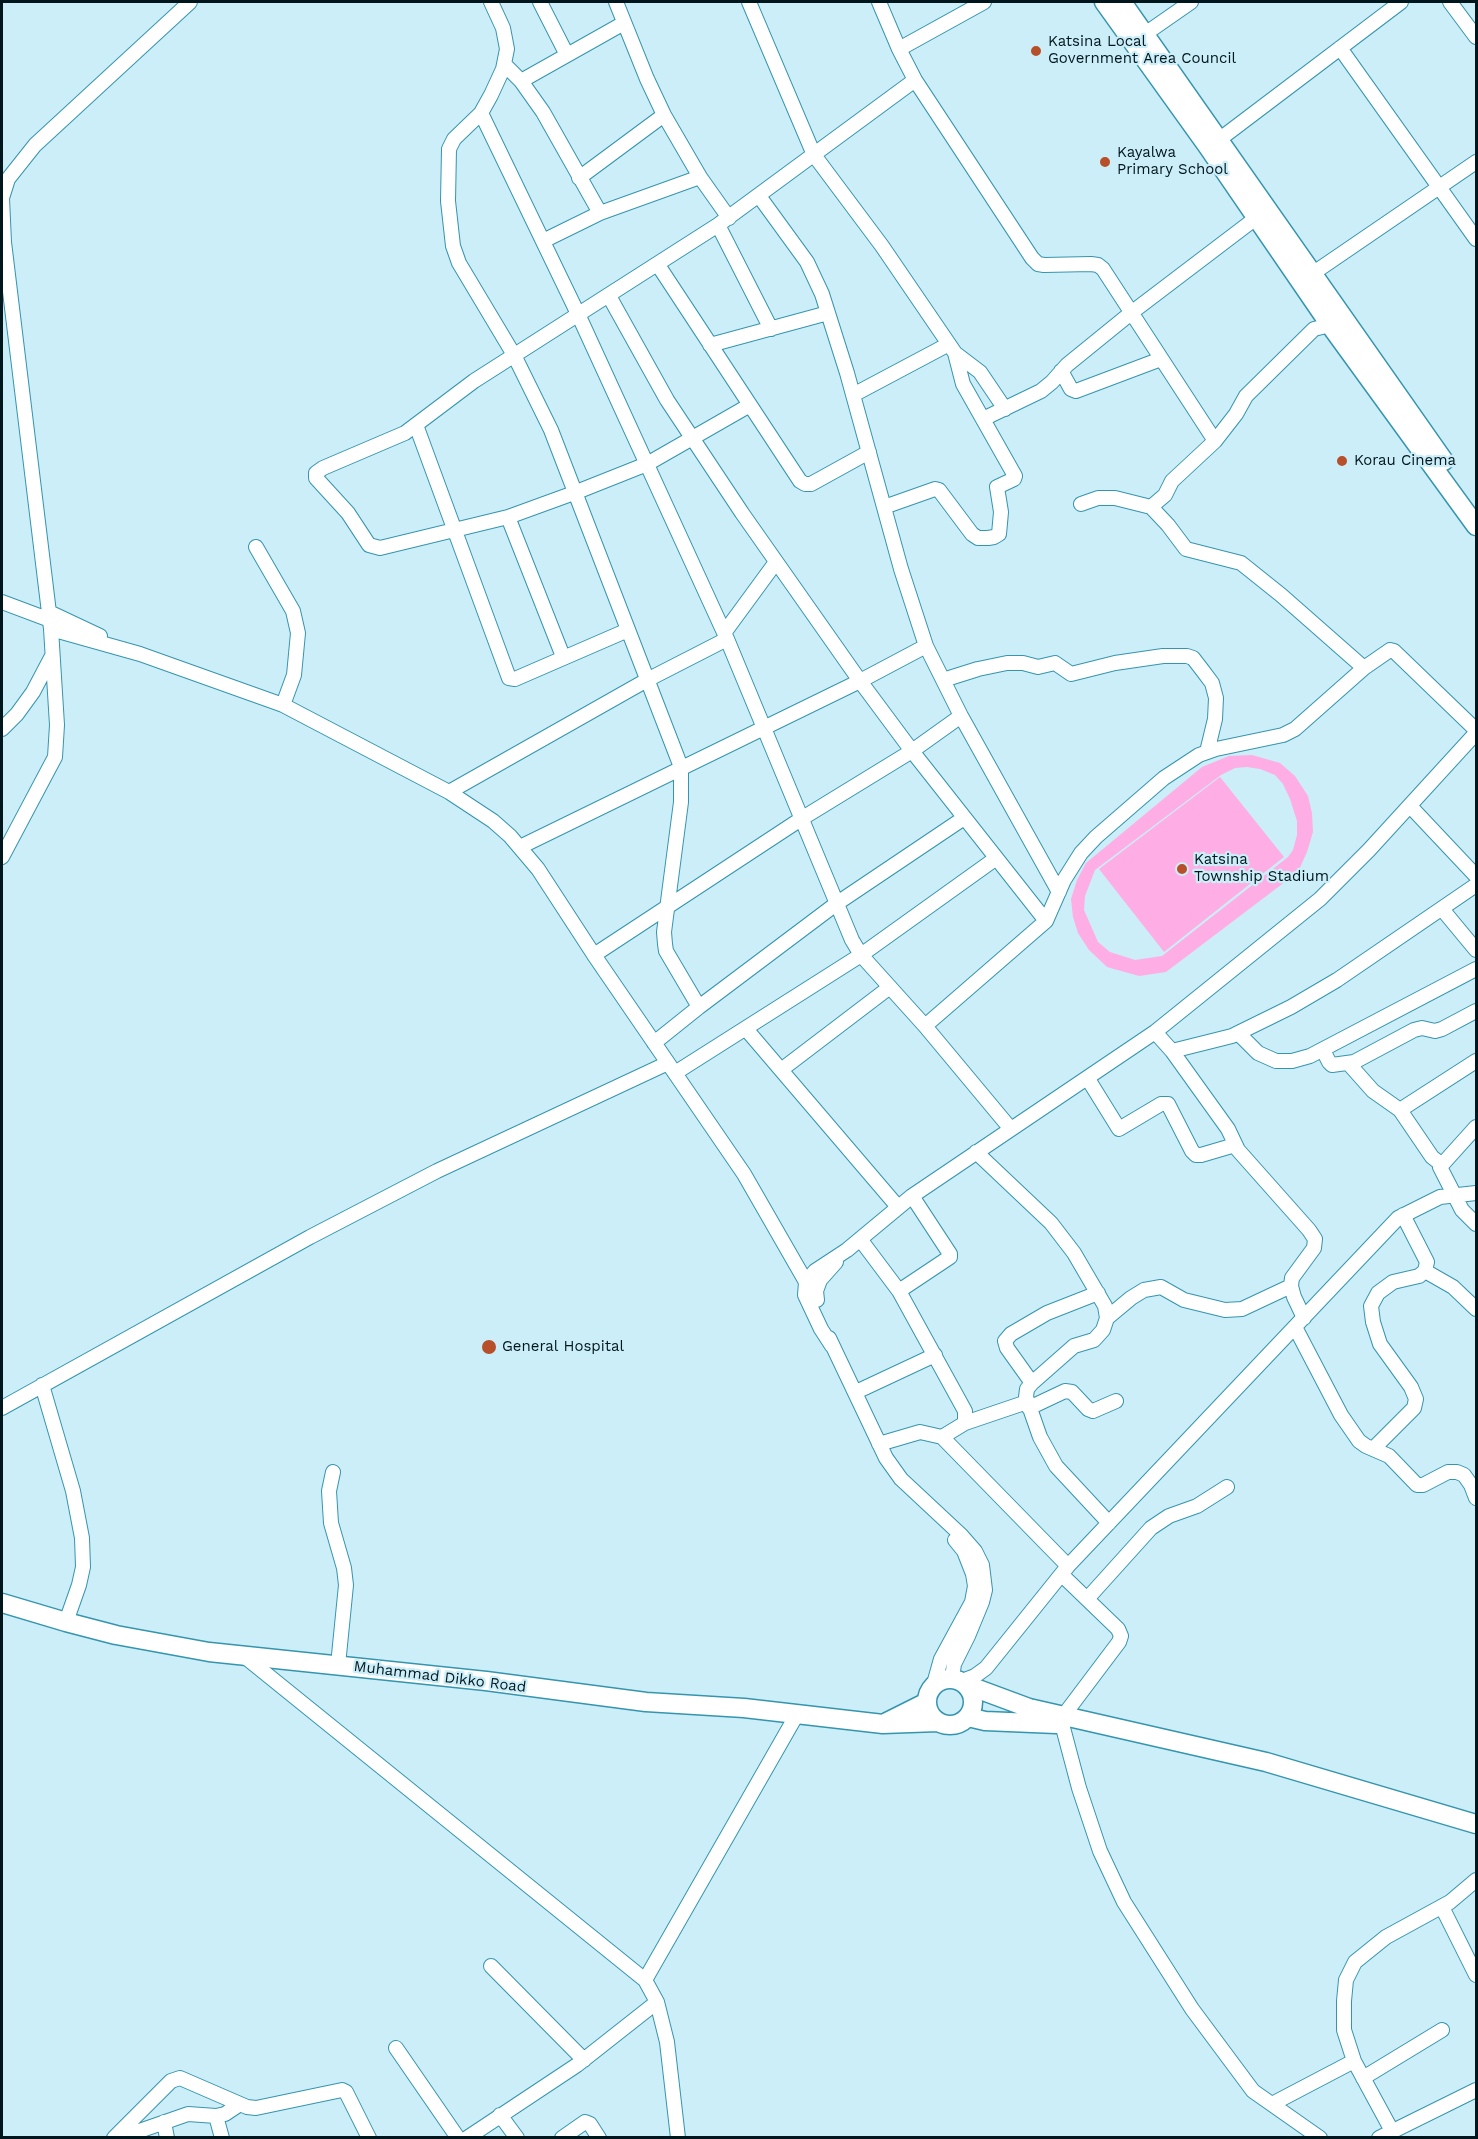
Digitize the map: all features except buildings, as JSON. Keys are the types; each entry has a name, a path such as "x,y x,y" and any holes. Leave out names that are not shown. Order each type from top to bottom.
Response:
{"main road":[{"path":"1104,2 1208,147 1330,325 1476,526"},
{"path":"1122,2 1476,506"},
{"name":"Muhammad Dikko Road","path":"2,1603 125,1636 209,1652 646,1702 744,1708 796,1716 883,1724 938,1722"},
{"path":"960,1682 974,1700 973,1709 968,1717 957,1724 944,1725 932,1717 927,1702 928,1695 934,1684 940,1680 960,1682 1063,1720 1117,1729 1266,1762 1476,1824"},
{"path":"883,1724 927,1702"},
{"path":"968,1717 985,1721 1063,1720"}],"street":[{"path":"2,857 55,757 57,725 50,621 3,243 2,198 5,175 190,2"},
{"path":"491,2 503,28 507,49 504,64 481,113 454,139 449,149 447,169 451,228 456,255 514,355 551,430 681,767 681,802 664,932 666,951 699,1007"},
{"path":"540,2 567,55"},
{"path":"616,2 647,80 664,115 724,221 771,329"},
{"path":"749,2 814,155 882,246 952,348 980,372 1005,409"},
{"path":"879,2 915,80 1032,258 1038,264 1044,265 1098,265 1103,269 1215,441"},
{"path":"899,49 984,2"},
{"path":"1145,34 1191,2"},
{"path":"1220,139 1401,2"},
{"path":"1450,2 1476,37"},
{"path":"521,81 624,23"},
{"path":"1340,48 1476,239"},
{"path":"504,64 521,81 543,112 600,213"},
{"path":"750,405 647,464 574,493 508,517 374,548 369,545 348,513 316,478 316,473 324,468 390,440 416,425 474,381 658,265 759,196 915,80"},
{"path":"481,113 578,314 725,636 852,940 861,955 925,1026 1010,1128"},
{"path":"579,178 664,115"},
{"path":"1312,274 1476,162"},
{"path":"543,241 600,213 700,177"},
{"path":"759,196 807,262 822,294 853,394 901,570 926,646 961,716 1059,892"},
{"path":"983,419 1041,391 1060,371 1131,313 1256,218"},
{"path":"658,265 800,481 811,484 869,452"},
{"path":"609,296 667,400 776,562 912,751 1046,921"},
{"path":"710,345 828,314"},
{"path":"1150,507 1165,495 1172,481 1215,441 1236,414 1246,396 1314,329 1330,325"},
{"path":"853,394 952,348"},
{"path":"884,507 935,489 939,490 972,534 978,538 988,538 999,534 1001,512 997,487 1014,479 1015,476 963,384 952,348"},
{"path":"1060,371 1071,389 1076,391 1161,359"},
{"path":"416,425 509,678 514,679 628,630"},
{"path":"1081,504 1098,498 1114,498 1150,507 1186,549 1241,563 1364,668"},
{"path":"508,517 562,654 566,656"},
{"path":"256,547 293,611 298,633 294,675 284,705"},
{"path":"449,792 725,636 776,562"},
{"path":"2,602 284,705 449,792 493,821 520,847 538,869 744,1174 811,1286 832,1346 879,1444 901,1479 961,1534 975,1551 984,1575 985,1590 968,1636 954,1664 960,1682 975,1676 986,1668 1065,1571 1109,1523 1403,1215 1440,1197 1476,1193"},
{"path":"520,847 860,681 926,646"},
{"path":"811,1286 820,1280 847,1250 912,1196 1155,1032 1320,899 1370,850 1476,732 1394,651 1386,652 1364,668 1294,729 1282,735 1199,755 1164,778 1096,837 1071,867 1046,921 925,1026"},
{"path":"2,729 33,692 52,656"},
{"path":"943,680 1007,663 1023,663 1038,667 1055,663 1071,674 1115,663 1163,656 1187,656 1193,658 1212,683 1216,698 1215,719 1207,752"},
{"path":"594,955 801,819 912,751 961,716"},
{"path":"1410,806 1476,876"},
{"path":"654,1043 836,904 964,818"},
{"path":"2,1408 310,1237 436,1171 672,1068 746,1029 861,955 995,859"},
{"path":"1172,1051 1208,1044 1239,1033 1291,1007 1337,980 1476,885"},
{"path":"1442,909 1476,950"},
{"path":"1239,1033 1258,1053 1276,1061 1292,1061 1323,1050 1476,969"},
{"path":"781,1070 890,987"},
{"path":"1323,1050 1330,1064 1349,1064 1414,1030 1442,1029 1476,1011"},
{"path":"746,1029 898,1207"},
{"path":"1155,1032 1172,1051 1228,1129 1242,1156 1315,1239 1314,1248 1292,1278 1291,1286 1300,1322 1341,1415 1359,1441 1389,1456 1417,1485 1423,1485 1448,1472 1456,1472 1464,1475 1476,1498"},
{"path":"1400,1110 1476,1061"},
{"path":"1349,1064 1373,1092 1400,1110 1432,1157 1441,1164"},
{"path":"1088,1079 1119,1129 1161,1104 1168,1104 1196,1155 1235,1145"},
{"path":"1476,1127 1441,1164 1441,1172 1462,1210 1476,1224"},
{"path":"976,1152 1051,1223 1074,1253 1105,1306 1107,1318 1103,1329 1094,1340 1074,1346 1027,1389 1028,1405 1056,1466 1109,1523"},
{"path":"899,1291 950,1257 912,1196"},
{"path":"1373,1449 1414,1408 1416,1399 1411,1387 1380,1344 1372,1322 1371,1306 1378,1293 1393,1282 1419,1276 1425,1271 1427,1262 1403,1215"},
{"path":"860,1239 899,1291 965,1411 964,1422"},
{"path":"1425,1271 1453,1287 1476,1309"},
{"path":"1107,1318 1144,1290 1161,1287 1184,1300 1225,1310 1242,1309 1291,1286"},
{"path":"1032,1383 1007,1348 1005,1341 1011,1334 1047,1313 1098,1293"},
{"path":"856,1392 935,1355"},
{"path":"42,1385 73,1491 82,1538 83,1567 80,1585 66,1622"},
{"path":"942,1437 964,1422 1028,1405 1065,1391 1072,1392 1088,1409 1094,1411 1116,1401"},
{"path":"879,1444 920,1432 942,1437 1065,1571 1087,1599 1118,1629 1121,1636 1119,1642 1063,1720 1100,1851 1124,1902 1192,2009 1253,2091 1320,2138"},
{"path":"333,1472 330,1491 331,1523 344,1568 346,1585 338,1665"},
{"path":"1087,1599 1151,1528 1169,1516 1197,1506 1227,1487"},
{"path":"930,1508 964,1551 975,1586 972,1602 941,1659 934,1684"},
{"path":"244,1656 645,1980 657,2002 667,2042 678,2138"},
{"path":"645,1980 796,1716"},
{"path":"1392,2131 1354,2061 1344,2030 1346,1980 1355,1962 1386,1937 1442,1907 1476,1880"},
{"path":"1442,1907 1476,1976"},
{"path":"491,1966 584,2060"},
{"path":"467,2138 584,2060 657,2002"},
{"path":"1363,2078 1442,2030"},
{"path":"396,2048 458,2138"},
{"path":"1272,2104 1354,2061"},
{"path":"114,2138 175,2078 180,2078 240,2104 256,2108 342,2090 345,2091 369,2138"},
{"path":"1379,2138 1476,2090"},
{"path":"119,2138 188,2114 216,2116 225,2114 240,2104"},
{"path":"500,2115 517,2138"},
{"path":"216,2116 222,2138"},
{"path":"164,2122 167,2138"},
{"path":"562,2138 585,2122 590,2124 599,2138"}],"shaded area":[{"path":"1252,755 1280,763 1295,776 1308,796 1313,832 1298,872 1166,972 1139,976 1107,967 1089,950 1078,933 1073,917 1071,899 1086,863 1202,767 1229,756","holes":["1235,768 1260,769 1275,775 1283,784 1290,799 1297,821 1297,835 1293,850 1288,857 1162,956 1135,960 1110,952 1098,942 1084,910 1085,896 1095,870 1221,775"]},
{"path":"1220,777 1284,857 1164,952 1099,869"}],"place":[{"name":"Katsina Local Government Area Council","path":"1036,51"},
{"name":"Kayalwa Primary School","path":"1105,162"},
{"name":"Korau Cinema","path":"1342,461"},
{"name":"Katsina Township Stadium","path":"1182,869"},
{"name":"General Hospital","path":"489,1347"}]}
